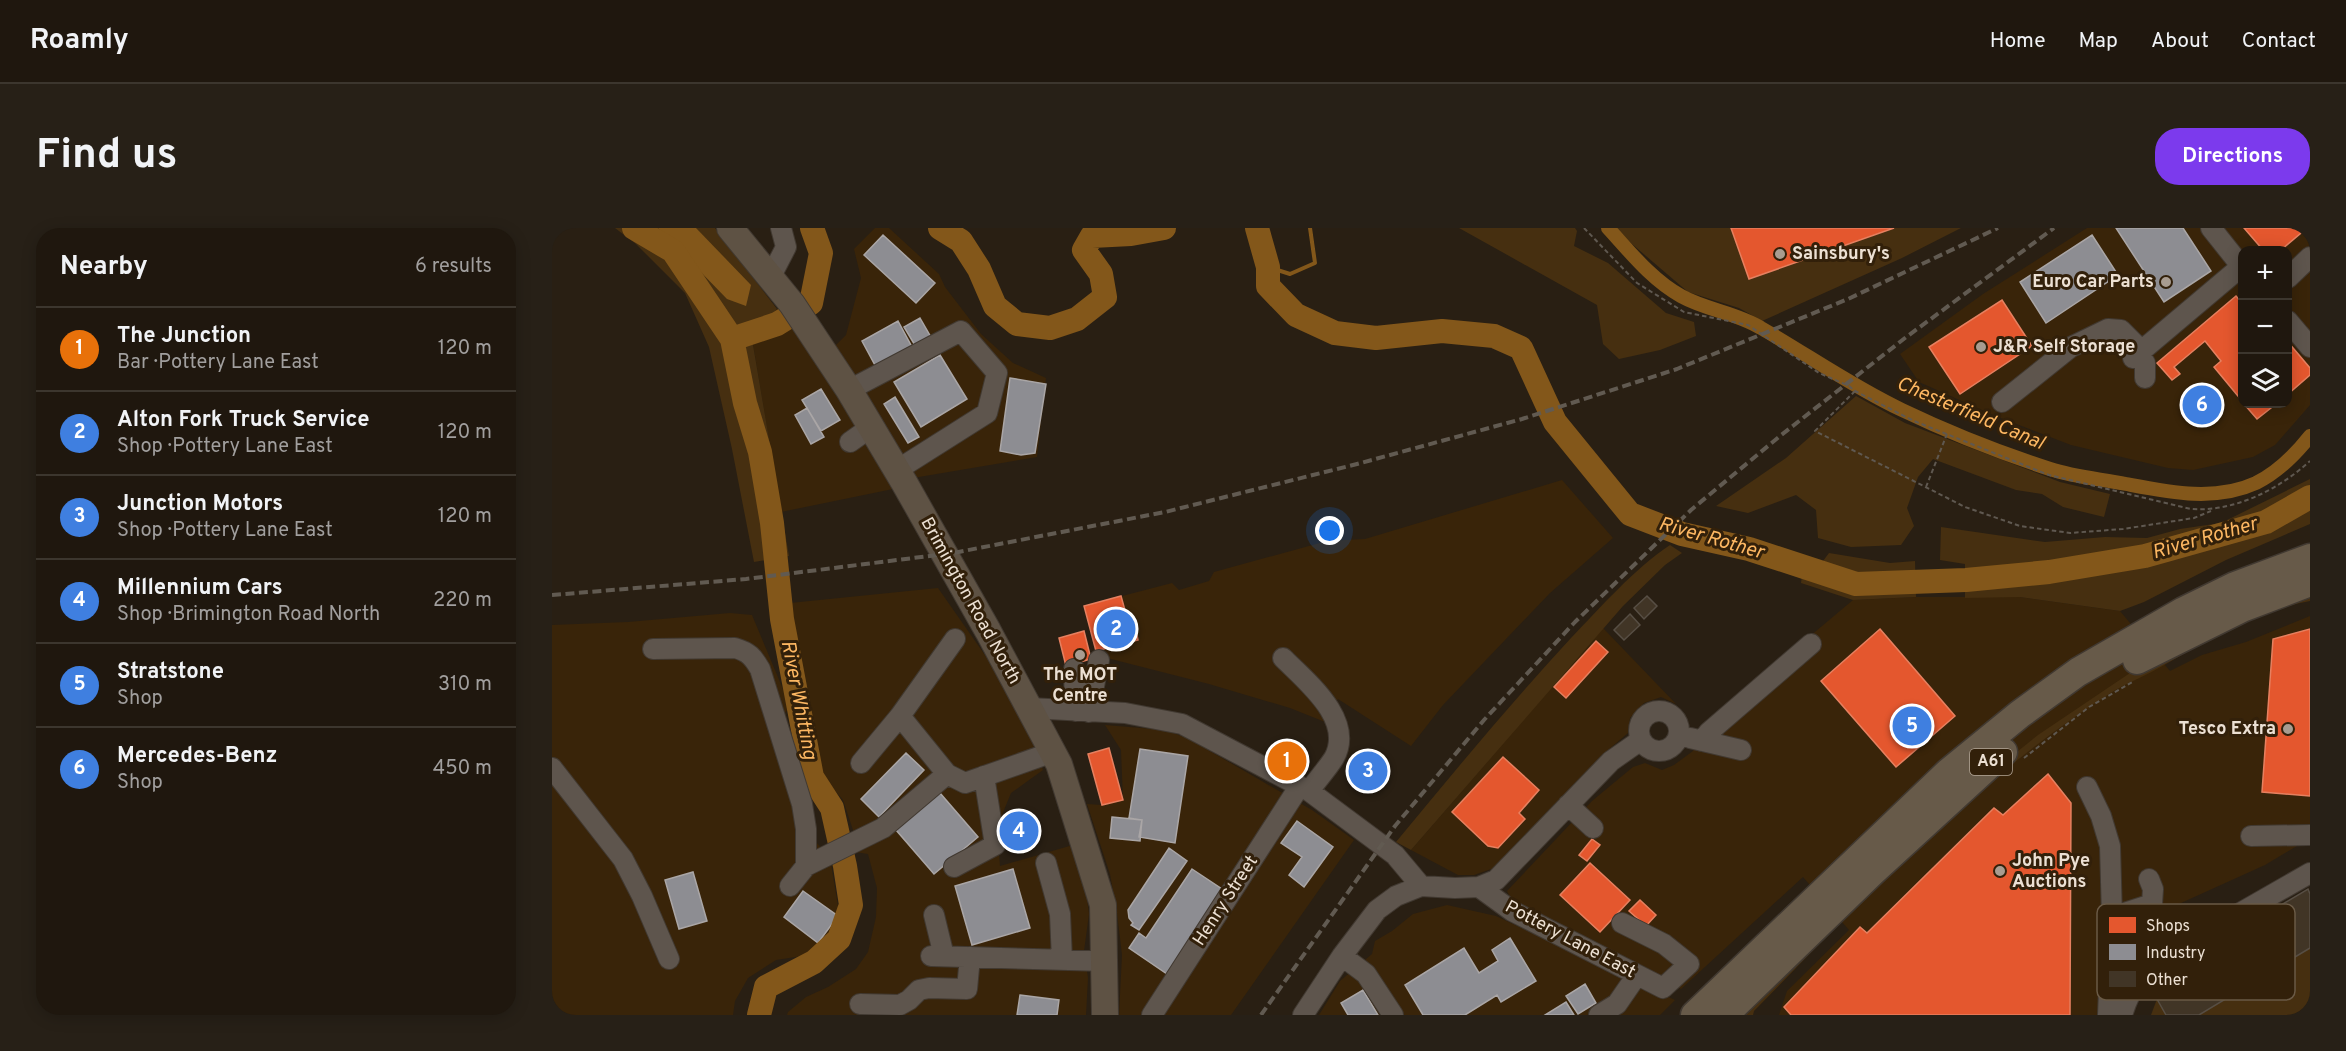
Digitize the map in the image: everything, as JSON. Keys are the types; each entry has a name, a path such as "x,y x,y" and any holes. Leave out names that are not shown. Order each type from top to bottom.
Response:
{"highway":[{"name":"A61","path":"1695,1015 1949,772 2020,714 2078,672 2184,611 2235,586 2310,558"},
{"name":"A61","path":"1724,1015 1964,786 2026,732 2107,676 2163,645 2242,608 2310,582"}],"main road":[{"name":"Brimington Road North","path":"730,228 792,304 849,390 897,470 1059,764 1103,905 1105,1015"}],"street":[{"path":"770,278 786,247 781,228"},
{"path":"2211,228 2238,262"},
{"path":"2292,274 2310,257"},
{"path":"2138,355 2238,270"},
{"path":"2292,326 2310,347"},
{"path":"2002,402 2071,347 2108,329 2121,330 2145,363 2145,378"},
{"path":"849,390 961,331 998,373 987,413 897,470"},
{"path":"850,442 871,427"},
{"path":"861,763 900,716 955,639"},
{"path":"1702,741 1709,732 1811,644"},
{"path":"653,649 735,648 748,652 754,658 760,669 801,804 806,829 806,866"},
{"name":"Henry Street","path":"1152,1015 1304,789 1335,756 1340,734 1331,711 1312,686 1283,658"},
{"path":"1082,712 1099,660"},
{"path":"1074,669 1082,712"},
{"path":"1029,708 1125,713 1182,724 1304,789 1395,855 1421,886"},
{"path":"1653,711 1668,712 1678,724 1679,736 1675,744 1663,751 1646,747 1639,734 1642,720 1653,711"},
{"path":"900,716 947,774 965,783 1053,752"},
{"path":"1679,736 1741,750"},
{"path":"1303,1015 1342,956 1377,910 1396,897 1421,886 1455,888 1479,886 1496,880 1611,761 1641,740"},
{"path":"552,768 622,859 642,896 669,959"},
{"path":"790,886 806,866 861,841 883,828 947,774"},
{"path":"954,867 994,845 984,776"},
{"path":"2087,787 2101,816 2110,846 2112,904"},
{"path":"1568,805 1593,828"},
{"path":"2251,836 2310,835"},
{"path":"1046,863 1060,914 1062,960"},
{"path":"2256,904 2310,873"},
{"path":"2149,879 2153,889 2152,904"},
{"name":"Pottery Lane East","path":"1479,886 1512,911 1664,988 1689,964 1664,944 1622,923"},
{"path":"934,915 938,956 1104,961"},
{"path":"1342,956 1366,974 1393,1015"},
{"path":"860,1004 900,1005 919,990 967,989 970,957"},
{"path":"1599,1015 1617,1004 1637,975"},
{"path":"2108,1015 2109,1000"},
{"path":"2122,1015 2128,1000"}],"path":[{"path":"1584,228 1637,283 1684,312 1748,325 1819,373 1849,386 1914,421 2049,476 2191,509 2216,509"},
{"path":"1855,391 1815,430 1965,507 2020,526 2070,533 2152,525 2194,518 2231,506 2284,483 2309,461"},
{"path":"1926,487 1947,434"},
{"path":"2018,764 2089,707 2121,687 2138,680"}],"shaded area":[{"path":"615,228 715,228 777,309 752,339 789,556 754,562 709,347 685,293 636,244"},
{"path":"658,228 696,228 751,285 746,306 727,299"},
{"path":"875,228 889,228 939,274 945,287 981,334 1013,363 1046,378 1037,457 913,478 832,349 846,335 861,278 854,249"},
{"path":"1459,228 1575,228 1577,231 1574,246 1608,263 1666,313 1694,322 1696,336 1660,350 1619,359 1603,344 1597,305"},
{"path":"1617,228 1731,228 1749,279 1894,228 1961,228 1902,258 1762,321 1739,308 1688,292 1625,238"},
{"path":"2087,228 2310,228 2310,405 2275,445 2253,457 2193,470 2168,468 2071,445 1993,415 1919,382 1900,354 1983,294"},
{"path":"777,309 804,344 851,417 893,489 781,512 752,338"},
{"path":"1856,396 1905,423 2060,482 2110,494 2104,517 2063,507 2042,494 2016,490 1933,459 1918,477 1907,508 1914,526 1901,545 1851,547 1818,538 1816,510 1796,495 1748,513 1716,506 1786,458"},
{"path":"2310,479 2310,524 2226,560 2144,602 2120,611 2020,597 1965,598 1965,564 1940,560 1941,527 2045,542 2105,537 2147,538 2180,529 2221,523"},
{"path":"1562,480 1613,538 1550,593 1443,705 1411,746 1338,699 1325,722 1290,708 1209,684 1107,658 1096,651 1084,606 1172,583 1179,590 1209,581 1214,572 1327,541 1365,539"},
{"path":"1670,545 1682,553 1665,565 1623,606 1411,850 1396,842 1504,713 1571,638 1631,577"},
{"path":"1829,553 1890,563 1915,561 1916,597 1853,600 1801,583 1804,560 1823,561"},
{"path":"938,588 994,668 1033,742 1043,770 1011,793 1002,815 998,841 1000,866 1073,845 1085,882 1089,914 1084,951 1088,978 1086,1015 787,1015 806,997 828,987 856,969 868,952 876,917 877,888 868,854 855,852 831,864 840,918 828,938 819,949 802,956 776,960 748,978 735,1001 733,1015 552,1015 552,625 628,622 730,613 752,615 790,706 783,716 811,807 816,842 825,852 855,836 843,800 829,784 814,754 790,603"},
{"path":"2310,592 2310,601 2250,620 2193,648 2115,690 2060,728 1967,802 1923,842 1837,926 1754,1011 1753,1015 1735,1015 1987,776 2038,735 2130,673 2167,653"},
{"path":"1916,597 2020,597 2120,611 2170,671 2202,655 2246,642 2310,616 2310,844 2297,846 2265,865 2179,904 2097,904 2099,1015 1779,1015 1787,991 1849,930 1803,877 1681,989 1512,901 1507,891 1592,801 1633,767 1645,763 1662,770 1674,765 1693,751 1703,726 1853,600"},
{"path":"1603,628 1676,704 1661,697 1644,703 1630,718 1628,733 1601,756 1497,867 1474,875 1458,875 1411,850"},
{"path":"1105,725 1166,730 1189,739 1312,810 1354,840 1231,1015 1119,1015 1122,955 1117,913 1110,874 1087,804 1102,805 1123,800 1121,750"},
{"path":"2308,889 2310,894 2310,1015 2151,1015 2157,1000 2295,1000 2295,904 2283,904"},
{"path":"1447,905 1496,916 1675,1000 1660,1015 1319,1015 1340,981 1372,954 1375,941 1413,914"}],"building: Shops":[{"name":"Sainsbury's","path":"1731,228 1894,228 1749,279"},
{"path":"2244,228 2307,228 2286,246 2260,246"},
{"path":"2236,296 2238,298 2238,396 2214,367 2221,361 2205,341 2174,367 2180,374 2172,380 2157,363"},
{"name":"J&R Self Storage","path":"2002,300 2032,346 1960,394 1929,347"},
{"path":"2292,347 2310,368 2310,375 2292,391"},
{"path":"2247,408 2271,408 2257,419"},
{"path":"1121,596 1131,632 1136,631 1138,640 1096,651 1084,606"},
{"path":"1880,629 1955,716 1896,767 1821,681"},
{"name":"Tesco Extra","path":"2310,629 2310,796 2262,792 2273,639"},
{"path":"1084,631 1091,659 1066,666 1059,638"},
{"path":"1596,641 1608,652 1566,698 1554,687"},
{"path":"1295,743 1305,749 1295,766 1302,770 1298,777 1273,761 1279,750 1287,756"},
{"path":"1109,748 1123,800 1102,805 1088,754"},
{"path":"1503,757 1539,790 1519,813 1525,819 1498,848 1488,846 1452,812"},
{"name":"John Pye Auctions","path":"2048,774 2071,803 2070,1015 1791,1015 1784,1007 1860,927 1867,933 1994,808 2003,815"},
{"path":"1592,839 1600,845 1587,861 1579,855"},
{"path":"1590,863 1630,900 1600,932 1560,895"},
{"path":"1640,900 1656,915 1646,926 1629,911"}],"building: Industry":[{"path":"2116,228 2183,228 2211,271 2164,302"},
{"path":"883,235 935,283 916,303 864,255"},
{"path":"2092,235 2118,275 2046,323 2020,282"},
{"path":"920,318 932,339 916,347 904,327"},
{"path":"898,321 912,347 876,367 862,341"},
{"path":"940,355 967,399 921,427 894,382"},
{"path":"1010,378 1046,384 1035,453 1021,455 1000,451"},
{"path":"821,389 840,420 821,431 802,400"},
{"path":"895,397 919,437 908,443 884,404"},
{"path":"807,408 824,437 811,444 795,415"},
{"path":"1140,749 1188,756 1175,843 1139,837 1142,820 1129,818"},
{"path":"906,753 924,770 879,817 861,799"},
{"path":"940,793 978,837 934,874 896,830"},
{"path":"1112,817 1142,820 1140,841 1110,838"},
{"path":"1297,821 1333,847 1304,887 1289,875 1302,857 1281,843"},
{"path":"1169,848 1187,861 1139,930 1131,925 1133,923 1129,918 1128,910"},
{"path":"1013,869 1030,928 972,945 955,886"},
{"path":"1192,869 1222,889 1167,974 1129,948 1139,933 1146,938"},
{"path":"693,872 707,921 679,929 665,880"},
{"path":"803,891 838,916 818,943 784,917"},
{"path":"1510,938 1536,981 1501,1002 1497,995 1465,1015 1423,1015 1405,985 1464,948 1479,973 1498,961 1492,950"},
{"path":"1585,984 1596,1003 1578,1014 1566,996"},
{"path":"1363,990 1378,1015 1348,1015 1341,1003"},
{"path":"1020,995 1059,1000 1057,1015 1017,1015"},
{"path":"1566,1002 1574,1015 1545,1015"}],"building: Other":[{"path":"1647,596 1657,606 1644,619 1634,608"},
{"path":"1630,614 1640,625 1624,640 1614,630"},
{"path":"2308,889 2310,894 2310,948 2295,957 2295,904 2283,904"},
{"path":"2158,1000 2224,1000 2199,1015 2166,1015"}],"waterway":[{"name":"River Rother","path":"634,228 673,251 732,339 777,324 811,303 821,253 812,228"},
{"name":"River Rother","path":"940,228 961,241 979,269 995,306 1017,324 1050,328 1077,319 1105,297 1101,274 1084,250 1092,236 1131,234 1164,228"},
{"name":"River Rother","path":"1257,228 1268,267 1268,286 1296,315 1335,333 1376,338 1442,331 1494,336 1521,348 1555,422 1630,514 1682,534 1749,549 1856,584 1966,580 2049,572 2145,556 2266,522 2310,497"},
{"path":"1268,267 1290,274 1315,263 1310,228"},
{"name":"Chesterfield Canal","path":"1608,228 1651,274 1681,296 1752,323 1866,391 1920,418 1957,435 2059,472 2158,490 2191,494 2224,492 2240,489 2272,474 2310,436"},
{"name":"River Whitting","path":"732,339 745,403 760,452 772,523 782,619 812,777 832,808 851,905 839,939 814,962 766,987 759,1015"}],"railway":[{"path":"552,595 746,579 953,553 1165,512 1357,464 1522,419 1677,369 1848,299 1998,228"},
{"path":"1261,1015 1395,826 1484,720 1575,622 1691,510 1780,436 1905,338 2054,228"}],"place":[{"name":"Sainsbury's","path":"1780,254"},
{"name":"Euro Car Parts","path":"2166,282"},
{"name":"J&R Self Storage","path":"1981,347"},
{"name":"Mercedes-Benz","path":"2202,405"},
{"name":"Alton Fork Truck Service","path":"1116,629"},
{"name":"The MOT Centre","path":"1080,655"},
{"name":"Stratstone","path":"1912,726"},
{"name":"Tesco Extra","path":"2288,729"},
{"name":"The Junction","path":"1287,761"},
{"name":"Junction Motors","path":"1368,771"},
{"name":"Millennium Cars","path":"1019,831"},
{"name":"John Pye Auctions","path":"2000,871"}]}
